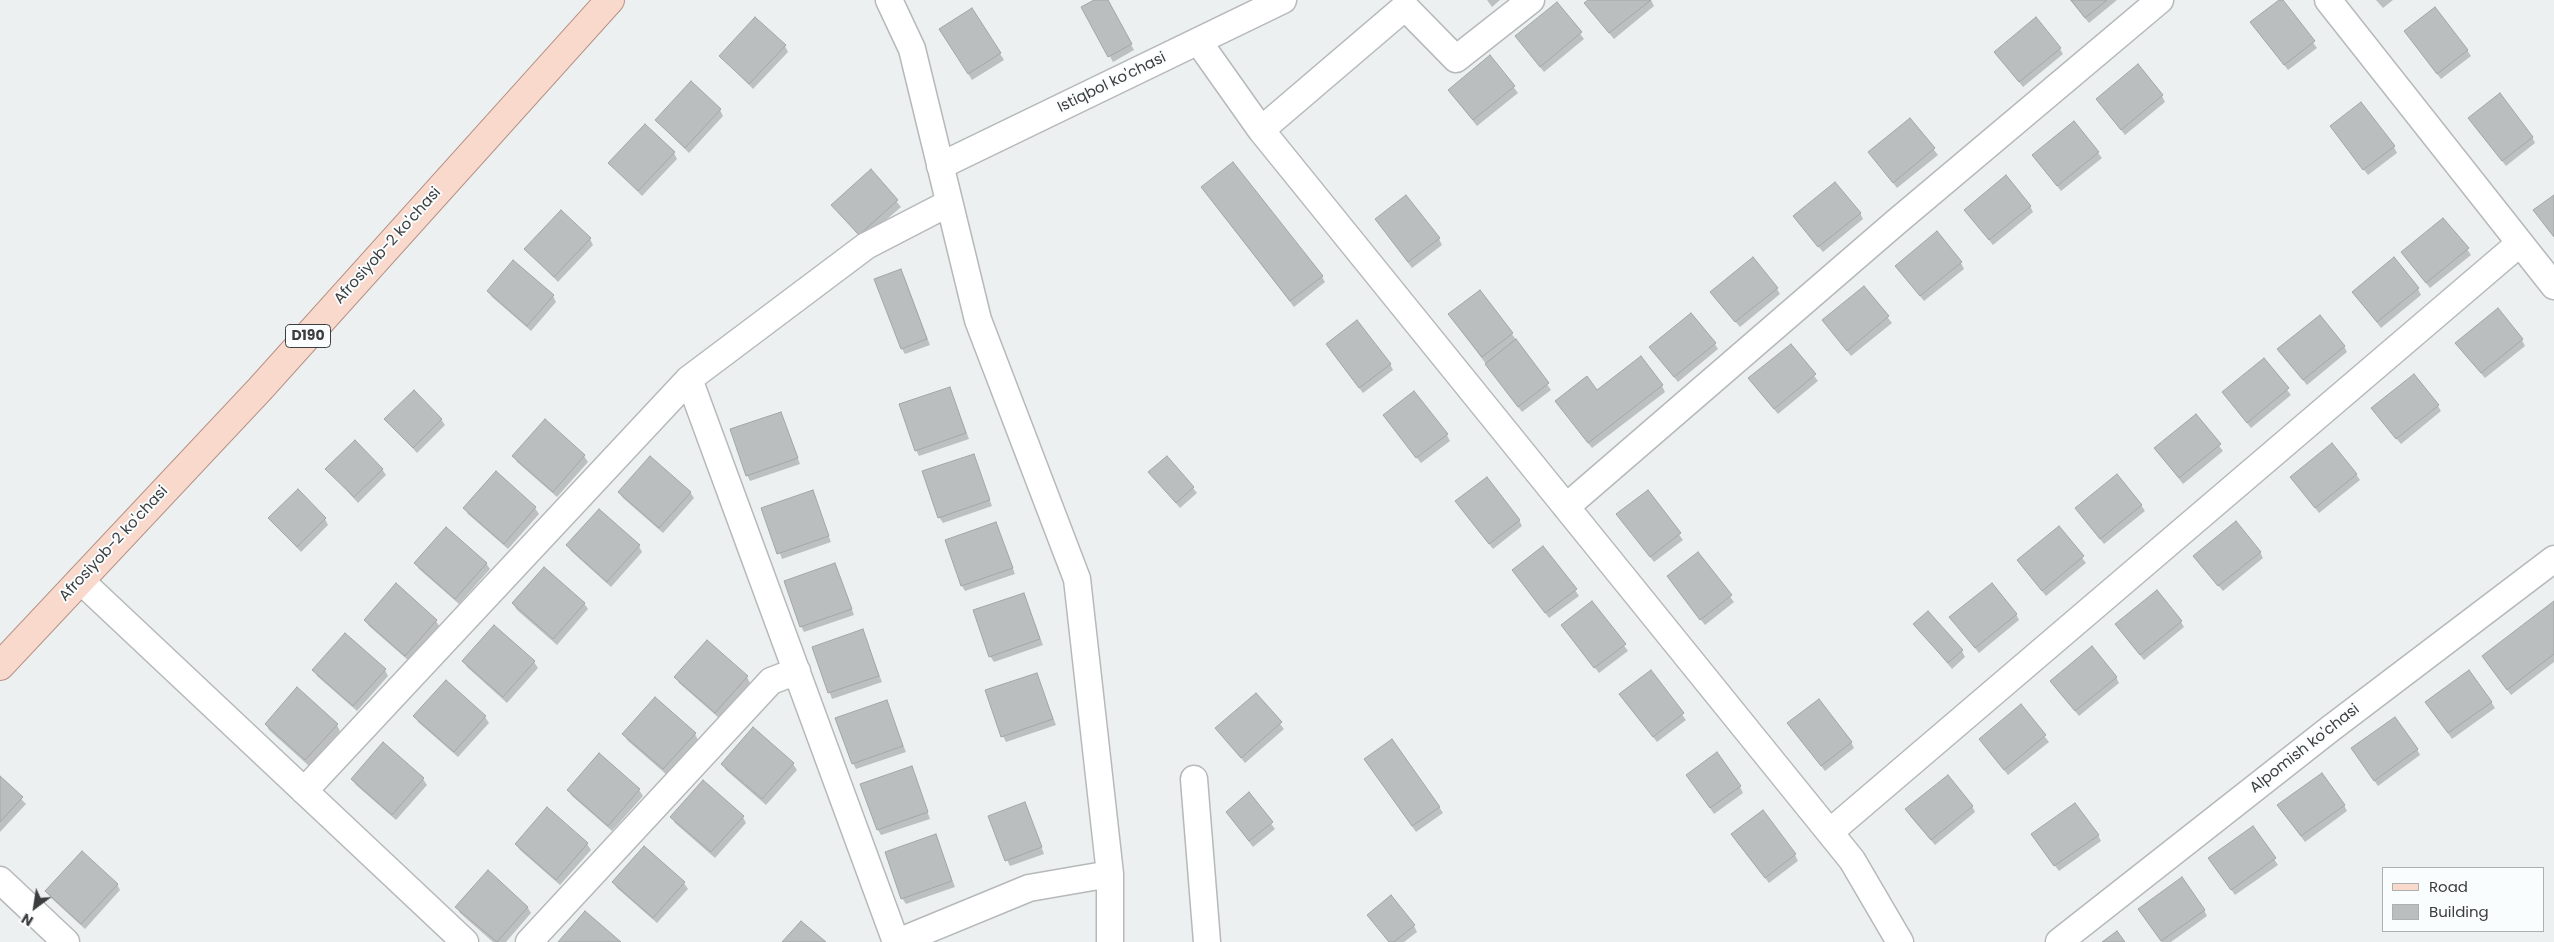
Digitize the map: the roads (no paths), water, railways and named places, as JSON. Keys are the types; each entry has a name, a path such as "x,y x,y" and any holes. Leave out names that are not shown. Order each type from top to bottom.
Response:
{"main road":[{"name":"Afrosiyob-2 ko'chasi","path":"0,666 260,389 610,0"}],"street":[{"path":"888,0 912,49 978,320 1077,579 1110,874 1110,942"},
{"name":"Istiqbol ko'chasi","path":"940,166 1283,0"},
{"path":"1261,130 1405,7 1456,59 1531,0"},
{"path":"1566,507 1895,223 2160,0"},
{"path":"2328,0 2554,286"},
{"path":"1198,41 1261,130 1852,860 1900,942"},
{"path":"304,791 689,379 866,246 949,203"},
{"path":"1830,832 2520,243"},
{"path":"689,379 897,942 1029,888 1110,874"},
{"name":"Alpomish ko'chasi","path":"2059,942 2330,729 2554,559"},
{"path":"80,580 465,942"},
{"path":"529,942 771,681 797,671"},
{"path":"1194,779 1207,942"},
{"path":"0,880 66,942"}]}
